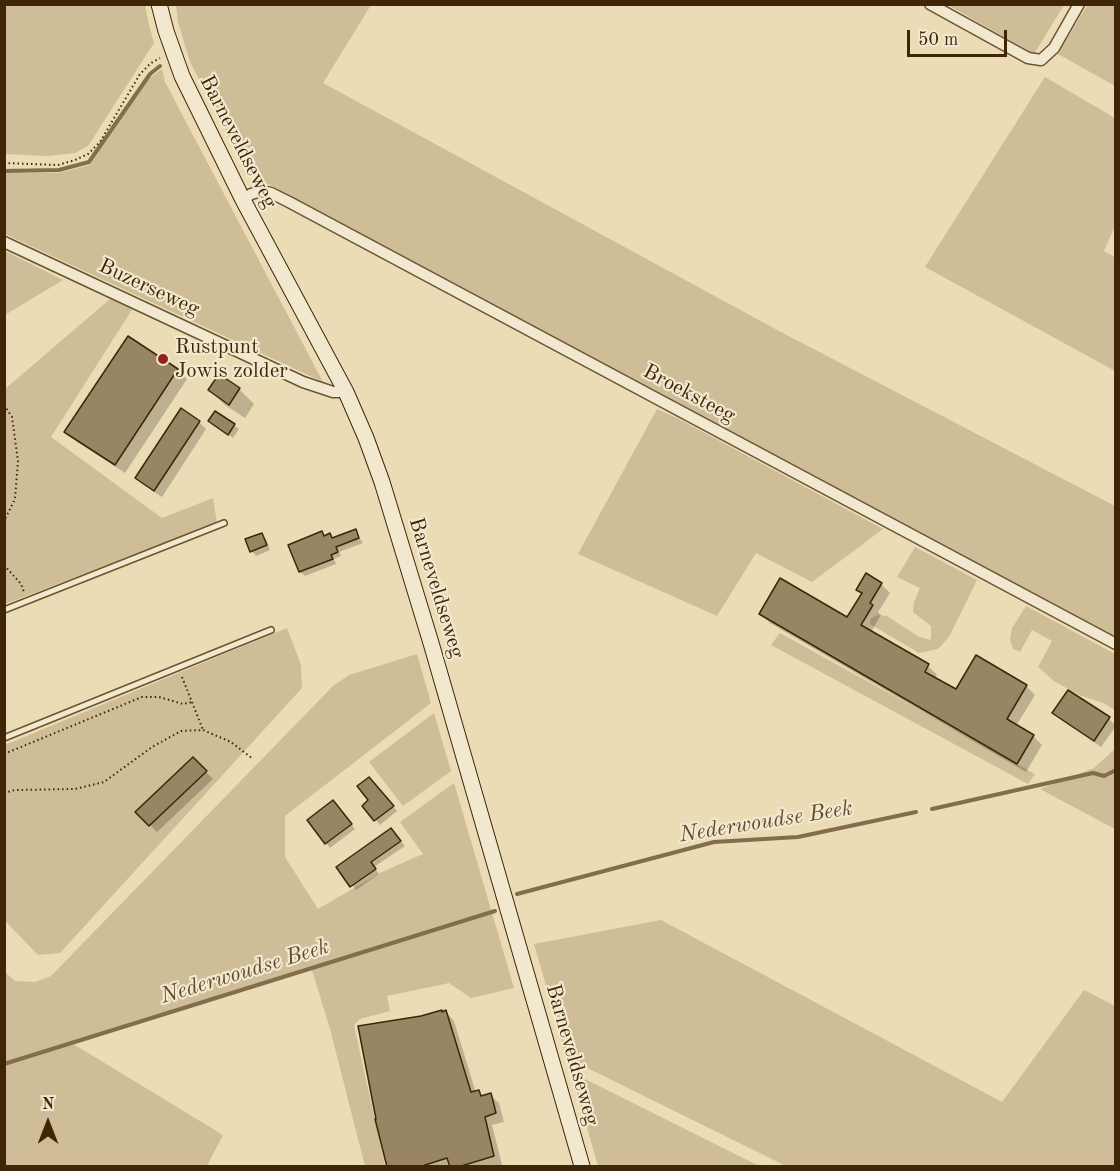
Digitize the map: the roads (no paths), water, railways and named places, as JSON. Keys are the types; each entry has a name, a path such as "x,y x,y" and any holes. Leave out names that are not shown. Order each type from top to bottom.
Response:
{"main road":[{"name":"Barneveldseweg","path":"159,4 178,50 182,76 243,200 345,392 374,460 405,557 582,1167"}],"street":[{"path":"930,4 1028,58 1041,60 1054,48 1079,4"},
{"name":"Broeksteeg","path":"243,200 251,194 262,191 289,202 1116,644"},
{"name":"Buzerseweg","path":"4,242 303,382 333,392 345,392"}],"lane":[{"path":"4,610 224,523"},
{"path":"4,738 271,630"}],"waterway":[{"path":"4,171 59,170 89,162 150,74 160,66"},
{"name":"Nederwoudse Beek","path":"932,809 1093,773 1104,776 1116,770"},
{"name":"Nederwoudse Beek","path":"517,894 714,842 798,837 916,812"},
{"name":"Nederwoudse Beek","path":"4,1064 495,911"}],"place":[{"name":"Rustpunt Jowis zolder","path":"163,359"}]}
